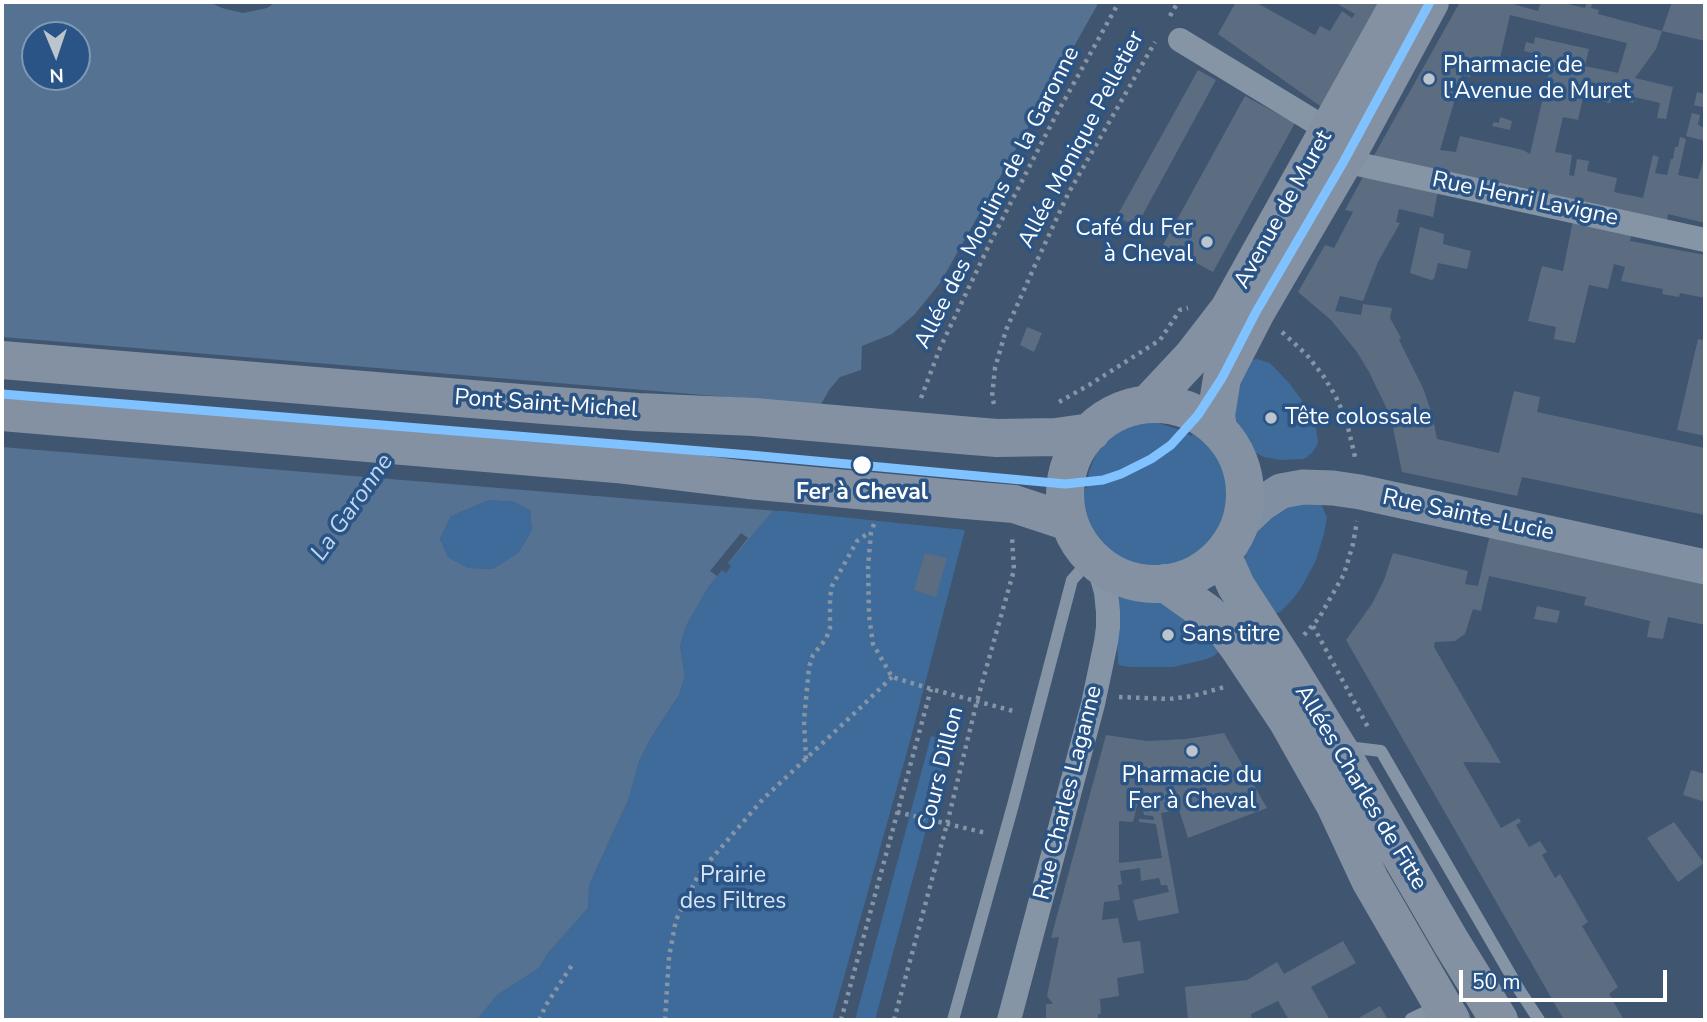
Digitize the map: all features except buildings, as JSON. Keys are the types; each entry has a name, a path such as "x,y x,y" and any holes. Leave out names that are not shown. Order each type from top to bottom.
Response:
{"main road":[{"name":"Avenue de Muret","path":"1218,430 1216,415 1222,378 1336,145 1400,2"},
{"name":"Avenue de Muret","path":"1149,404 1192,357 1228,309 1430,2"},
{"name":"Pont Saint-Michel","path":"2,360 638,412 983,421 997,438 1056,437 1091,432"},
{"path":"1149,404 1183,409 1198,415 1218,430 1231,445 1240,462 1244,478 1245,508 1232,539 1210,566 1181,581 1147,584 1113,574 1095,561 1076,538 1065,503 1065,484 1070,466 1077,449 1091,432 1108,418 1127,408 1149,404"},
{"path":"2,412 616,464 747,480 1014,504 1069,522"},
{"name":"Allées Charles de Fitte","path":"1232,539 1236,586 1336,746 1451,942 1504,1003"},
{"name":"Allées Charles de Fitte","path":"1165,583 1225,629 1287,720 1335,805 1435,1015"}],"street":[{"name":"Rue Henri Lavigne","path":"1168,33 1336,145 1705,240"},
{"name":"Rue Sainte-Lucie","path":"1232,539 1261,504 1281,491 1303,486 1360,492 1705,567"},
{"name":"Rue Charles Laganne","path":"1009,1020 1093,704 1106,642 1106,592 1095,561"}],"lane":[{"path":"953,1020 1037,718 1072,580 1095,561"},
{"path":"1336,746 1381,751 1504,1003 1539,1020"}],"path":[{"name":"Allée des Moulins de la Garonne","path":"917,410 940,348 991,241 1055,117 1119,2"},
{"name":"Allée Monique Pelletier","path":"983,421 992,397 995,368 1006,330 1068,194 1168,33 1178,2"},
{"path":"1055,404 1160,340 1181,310 1192,307"},
{"path":"1279,330 1307,355 1335,395 1346,419 1357,467"},
{"name":"Allées Charles de Fitte","path":"1358,516 1344,574 1329,603 1313,625 1381,751"},
{"path":"876,520 871,532 868,567 869,616 873,644 892,677 1037,718"},
{"name":"Cours Dillon","path":"894,1020 1014,570 1012,525"},
{"path":"806,759 804,720 809,667 813,655 826,639 830,628 832,586 857,541 871,532"},
{"path":"665,1020 669,957 676,920 700,872 763,799 892,677"},
{"path":"1112,695 1169,699 1193,696 1232,684"},
{"path":"841,1020 931,689"},
{"path":"897,812 1004,838"},
{"path":"539,1020 572,965"}],"green space":[{"path":"1252,360 1270,363 1290,384 1316,428 1318,442 1312,453 1304,459 1280,460 1256,453 1244,440 1232,418 1228,403"},
{"path":"1161,420 1158,423 1191,436 1195,432 1211,444 1227,478 1229,500 1216,536 1205,548 1195,556 1158,567 1121,559 1103,545 1086,518 1081,489 1087,488 1089,472 1096,454 1092,454 1104,440 1128,425 1140,421"},
{"path":"489,500 514,502 530,510 532,530 519,552 493,569 468,568 448,557 440,539 451,516"},
{"path":"1316,500 1327,517 1316,560 1292,600 1280,612 1274,614 1252,585 1245,560 1247,547 1252,534 1282,503"},
{"name":"Prairie des Filtres","path":"774,510 965,530 910,741 832,1020 477,1020 497,995 539,968 548,953 588,908 589,885 629,798 639,761 679,695 685,676 680,648 686,626 709,586"},
{"path":"1119,592 1158,599 1178,606 1219,651 1207,659 1173,667 1133,667 1118,664 1116,594"},
{"path":"931,736 950,740 875,1020 855,1020"}],"water":[{"name":"La Garonne","path":"2,2 209,2 243,13 267,8 276,2 1099,2 940,283 915,314 892,334 862,346 861,370 840,377 829,390 802,438 774,510 709,586 686,626 680,647 685,676 679,695 639,761 629,798 589,885 588,908 548,953 539,968 497,995 477,1020 2,1020","holes":["489,500 514,502 530,510 532,530 519,552 493,569 468,568 448,557 440,539 451,516"]}],"pier":[{"path":"2,337 824,405 805,440 778,511 2,447"},
{"path":"741,533 748,538 728,563 731,566 726,573 722,570 717,576 710,571"}],"transit line":[{"path":"2,394 750,455 1065,484 1103,480 1151,459 1171,445 1198,415 1222,378 1256,312 1344,161 1430,2"}],"place":[{"name":"Pharmacie de l'Avenue de Muret","path":"1429,79"},
{"name":"Café du Fer à Cheval","path":"1207,242"},
{"name":"Tête colossale","path":"1271,418"},
{"name":"Fer à Cheval","path":"862,465"},
{"name":"Sans titre","path":"1168,635"},
{"name":"Pharmacie du Fer à Cheval","path":"1192,751"}]}
